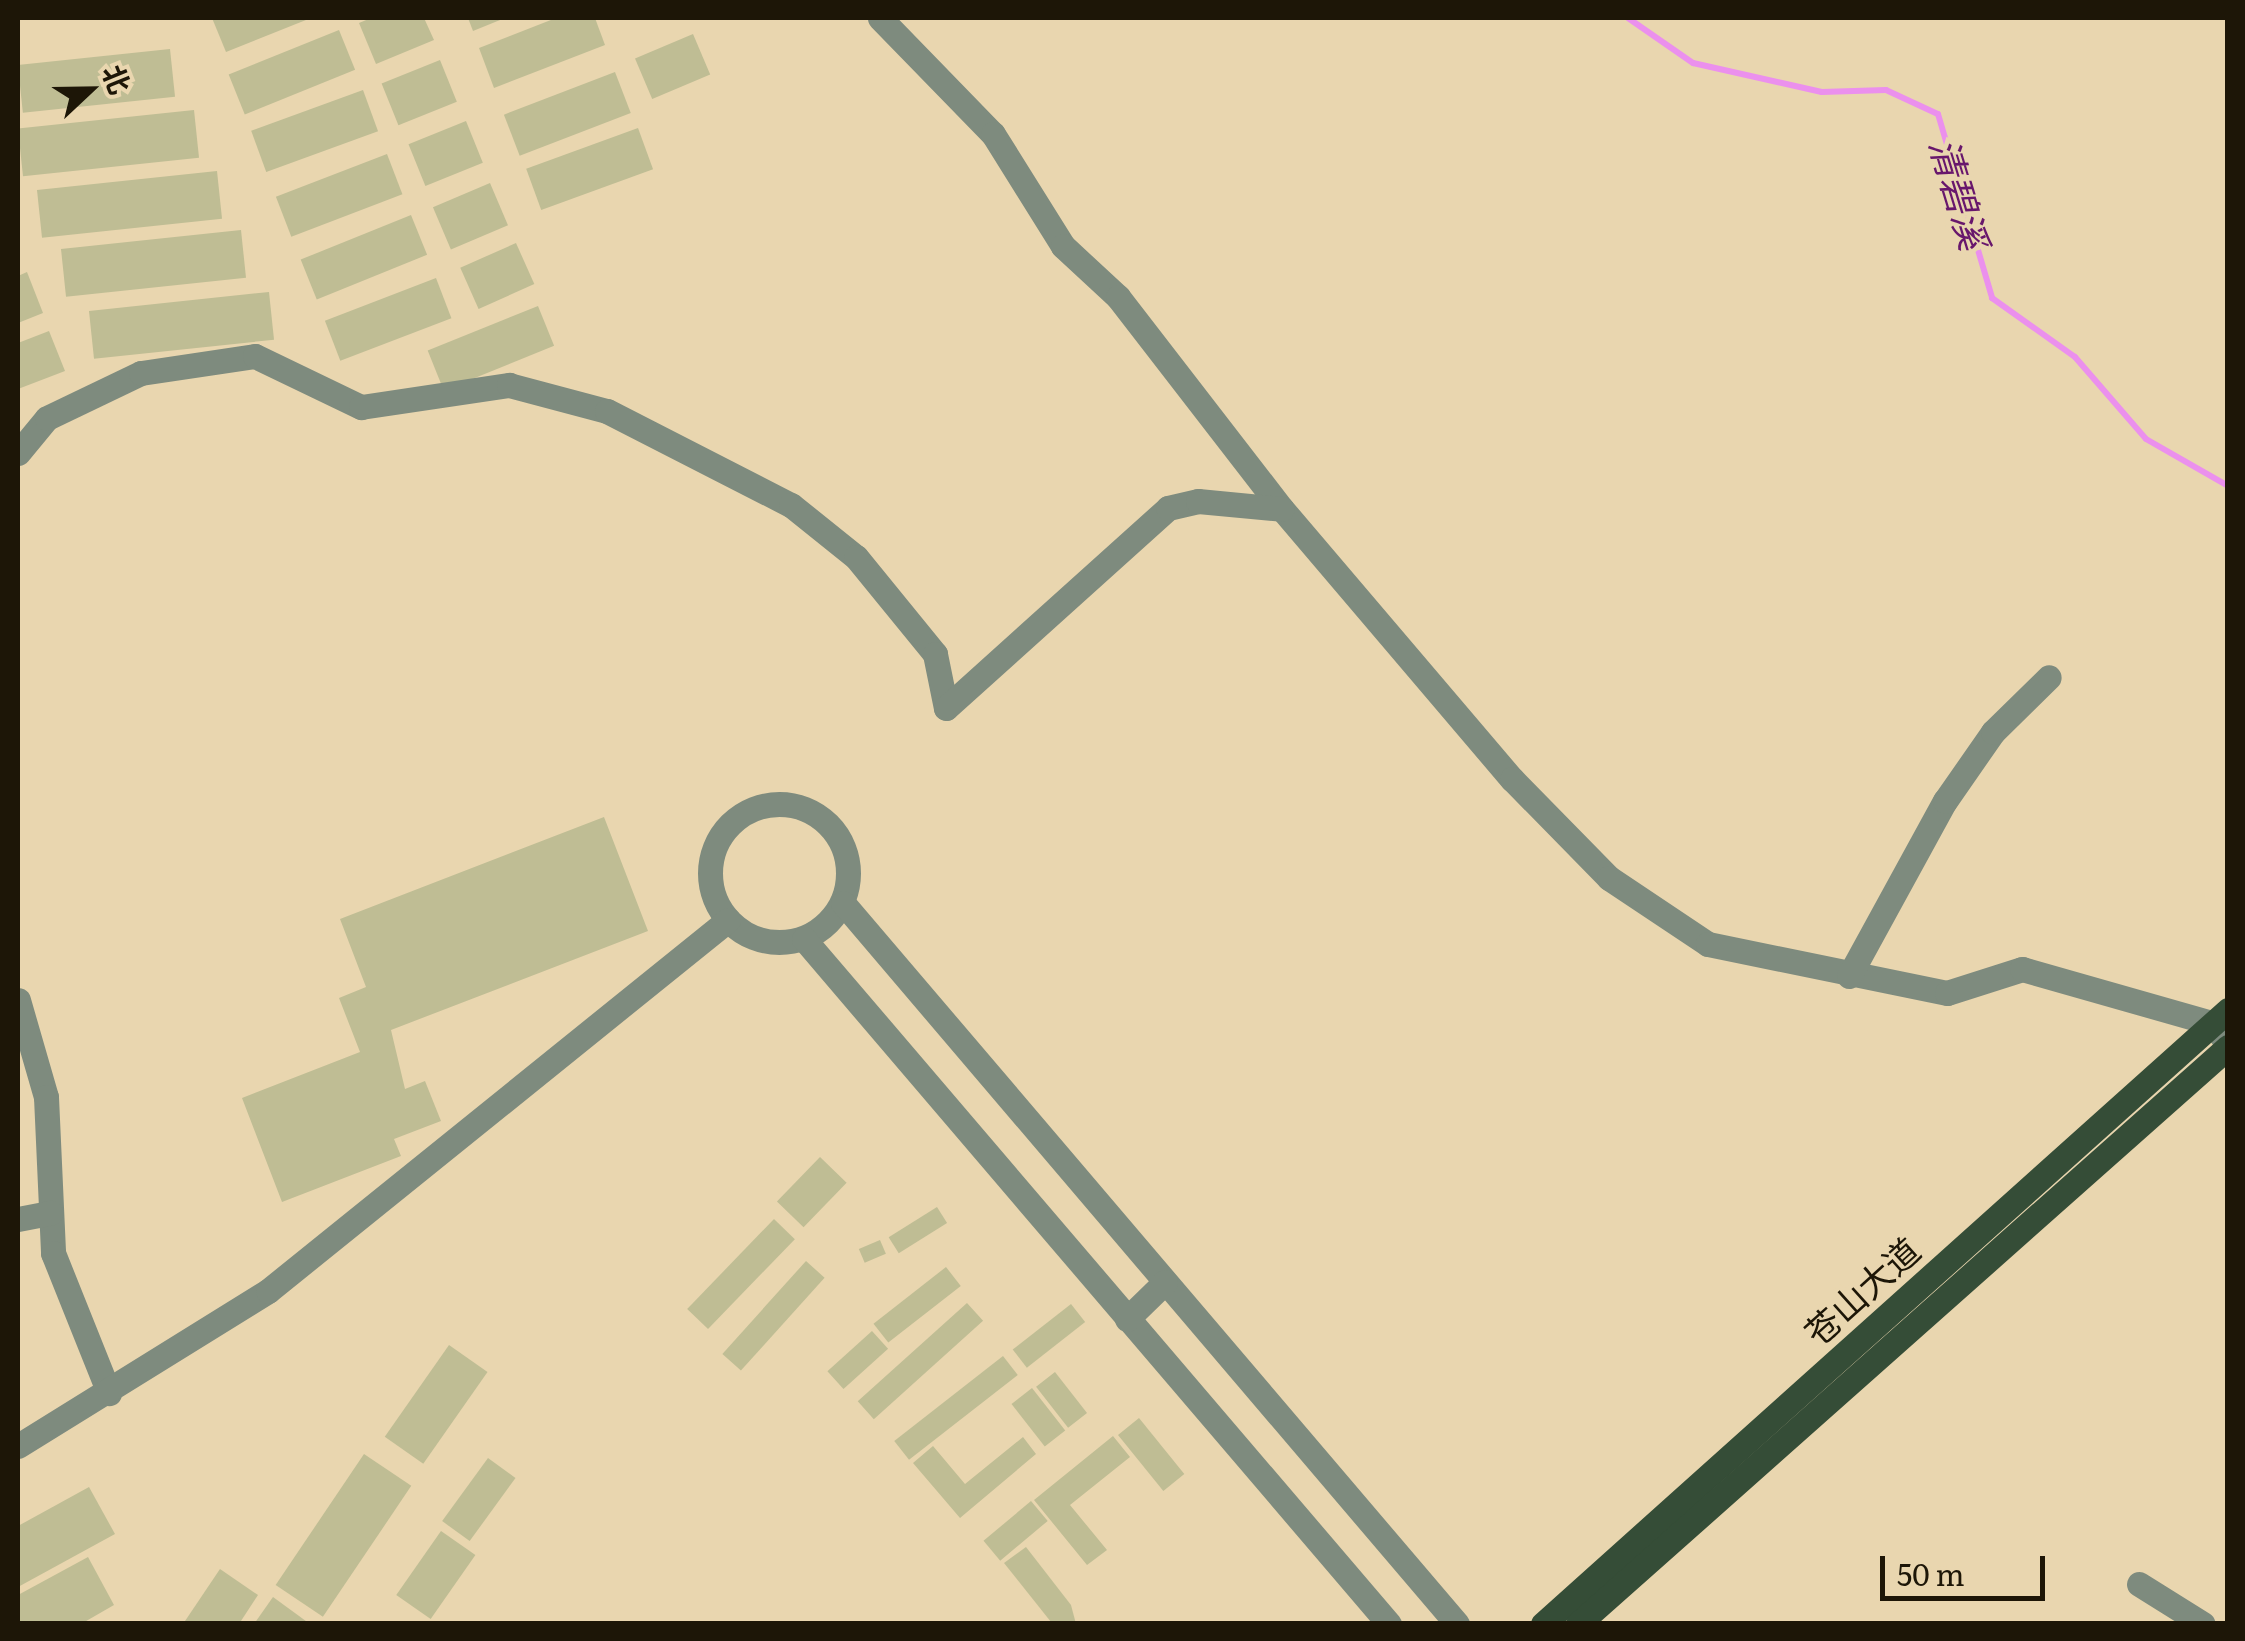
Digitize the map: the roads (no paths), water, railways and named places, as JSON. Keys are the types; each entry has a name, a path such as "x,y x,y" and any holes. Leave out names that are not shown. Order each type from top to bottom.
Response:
{"main road":[{"name":"苍山大道","path":"1542,1624 1693,1503 2224,1031"},
{"name":"苍山大道","path":"1578,1624 1693,1503"}],"street":[{"path":"880,18 992,134 1063,246 1118,297 1282,510 1512,779 1609,878 1708,944 1849,976 1947,992 2022,968 2224,1031"},
{"path":"18,454 48,418 141,374 255,356 360,407 509,385 590,407 790,506 856,557 935,654 946,708 1168,508 1198,501 1282,510"},
{"path":"1849,976 1945,801 1993,732 2049,677"},
{"path":"764,805 814,813 833,830 849,878 842,902 804,939 776,943 728,920 710,867 719,839 764,805"},
{"path":"842,902 1457,1624"},
{"path":"18,1446 109,1393 268,1290 728,920"},
{"path":"804,939 1389,1624"},
{"path":"18,1000 46,1097 50,1213 80,1336 109,1393"},
{"path":"18,1219 50,1213"},
{"path":"1127,1319 1165,1282"},
{"path":"2139,1584 2204,1624"}],"waterway":[{"name":"清碧溪","path":"1628,18 1693,63 1822,92 1886,90 1938,114 1992,298 2075,357 2146,439 2228,486"}]}
